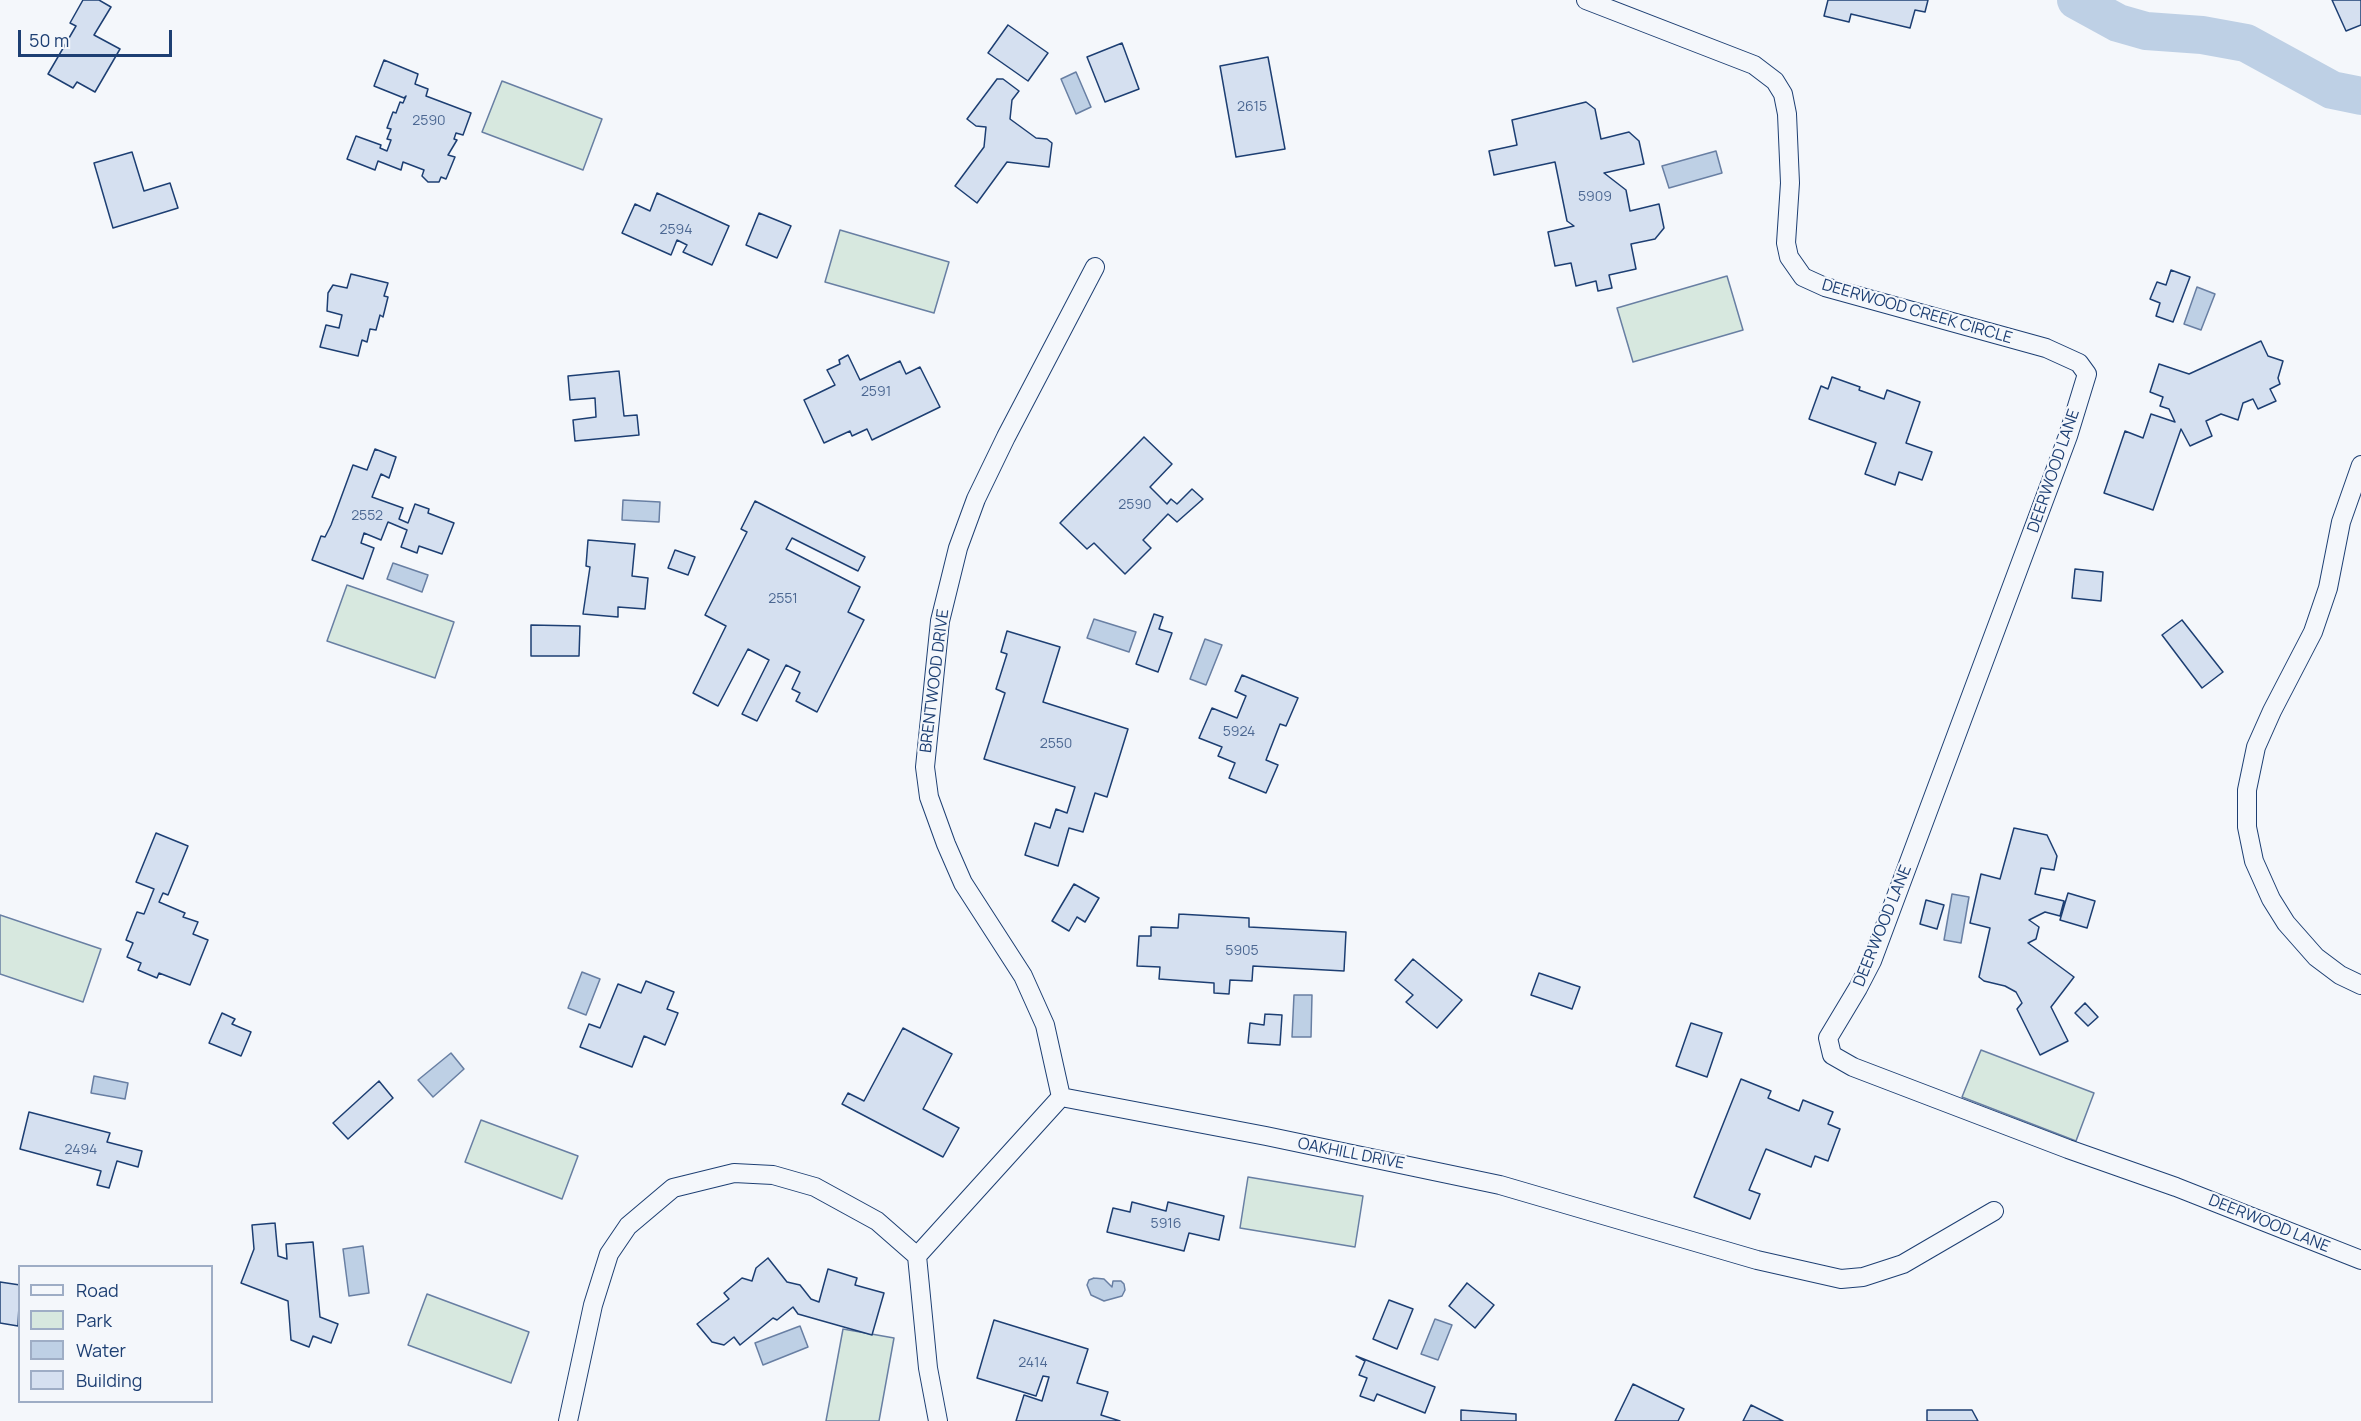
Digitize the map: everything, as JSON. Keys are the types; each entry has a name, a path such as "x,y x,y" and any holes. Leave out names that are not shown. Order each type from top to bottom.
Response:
{"street":[{"name":"DEERWOOD CREEK CIRCLE","path":"1586,0 1754,65 1774,81 1783,94 1787,114 1790,183 1786,243 1789,257 1803,277 1825,287 2046,348 2079,363"},
{"name":"BRENTWOOD DRIVE","path":"1061,1097 1045,1025 1023,976 963,883 929,797 925,767 940,621 958,548 976,499 1006,437 1095,267"},
{"name":"DEERWOOD LANE","path":"2079,363 2086,374 2068,436 1872,961 1828,1038 1832,1055 1864,1072 2176,1187 2361,1260"},
{"path":"2361,465 2341,522 2328,588 2313,632 2256,747 2247,790 2247,826 2254,861 2271,899 2286,923 2316,957 2340,975 2361,985"},
{"name":"OAKHILL DRIVE","path":"1061,1097 1500,1185 1757,1260 1841,1279 1863,1277 1903,1264 1994,1211"},
{"path":"917,1256 1061,1097"},
{"path":"568,1421 593,1305 609,1254 628,1226 673,1188 734,1173 773,1175 815,1186 877,1221 917,1256 928,1368 938,1421"}],"green space":[{"path":"502,81 602,119 583,170 482,132"},
{"path":"840,230 949,262 934,313 825,282"},
{"path":"1727,276 1743,330 1633,362 1617,308"},
{"path":"347,585 454,622 435,678 327,641"},
{"path":"0,915 101,949 83,1002 0,974"},
{"path":"1981,1050 2094,1093 2076,1141 1962,1097"},
{"path":"481,1120 578,1156 562,1199 465,1162"},
{"path":"1248,1177 1363,1196 1355,1247 1240,1228"},
{"path":"427,1294 529,1332 511,1383 408,1345"},
{"path":"843,1329 894,1338 879,1421 826,1421"}],"water":[{"path":"1076,72 1091,107 1076,114 1061,79"},
{"path":"1716,151 1722,173 1669,188 1662,166"},
{"path":"2197,287 2215,294 2201,330 2184,324"},
{"path":"623,500 660,502 659,522 622,520"},
{"path":"393,563 428,575 422,592 387,579"},
{"path":"1094,619 1136,632 1129,652 1087,638"},
{"path":"1205,639 1222,645 1206,685 1190,679"},
{"path":"1952,894 1969,897 1961,943 1944,940"},
{"path":"582,972 600,979 586,1015 568,1008"},
{"path":"1294,995 1312,995 1311,1037 1292,1037"},
{"path":"451,1053 464,1069 433,1097 418,1080"},
{"path":"94,1076 128,1083 125,1099 91,1093"},
{"path":"363,1246 369,1293 349,1296 343,1249"},
{"path":"1104,1279 1112,1287 1113,1281 1121,1281 1125,1290 1122,1296 1104,1301 1091,1295 1087,1285 1089,1280"},
{"path":"1435,1319 1452,1325 1438,1360 1421,1354"},
{"path":"800,1326 808,1347 763,1365 755,1343"}],"building":[{"path":"83,0 99,0 111,7 94,35 120,49 95,92 77,82 73,88 48,74 76,26 70,23"},
{"path":"1828,0 1928,0 1925,12 1915,10 1910,28 1851,14 1849,22 1824,16"},
{"path":"2332,0 2361,0 2361,25 2346,31"},
{"path":"1008,25 1048,53 1028,81 988,53"},
{"path":"1122,43 1139,89 1105,102 1087,57"},
{"path":"1268,57 1285,149 1236,157 1220,66"},
{"path":"384,60 418,74 415,84 428,89 426,96 471,113 463,135 456,133 454,139 457,140 448,155 455,157 446,179 441,177 439,182 428,182 422,176 424,170 403,162 401,170 378,161 375,170 347,159 356,136 381,145 380,148 387,151 391,140 387,139 391,129 387,128 393,112 396,113 400,102 403,103 406,96 404,98 374,86"},
{"path":"997,79 1003,79 1019,91 1012,100 1010,119 1036,138 1047,139 1052,143 1049,167 1007,162 977,203 955,186 984,147 986,127 976,126 967,119"},
{"path":"1586,102 1595,109 1601,139 1629,132 1639,141 1644,164 1604,173 1626,190 1630,211 1659,204 1664,228 1655,239 1631,244 1636,269 1609,275 1612,288 1598,291 1596,281 1576,286 1571,263 1555,266 1548,232 1574,226 1567,221 1555,162 1494,175 1489,151 1517,145 1512,120"},
{"path":"132,152 144,191 170,183 178,208 113,228 94,163"},
{"path":"657,193 729,226 712,265 683,252 687,245 677,240 671,255 622,233 635,204 650,211"},
{"path":"759,213 791,226 777,258 746,245"},
{"path":"2171,270 2190,277 2173,322 2156,316 2160,303 2150,299 2157,282 2166,285"},
{"path":"351,274 388,283 384,296 388,297 383,317 380,315 376,330 370,329 367,342 362,340 358,356 320,347 326,325 339,328 342,315 327,311 328,293 333,285 347,288"},
{"path":"2261,341 2268,356 2283,361 2278,378 2280,384 2270,389 2276,401 2258,409 2253,399 2243,403 2238,420 2221,414 2206,421 2212,436 2190,446 2181,429 2153,510 2104,493 2125,431 2143,438 2151,414 2175,422 2169,409 2160,406 2163,397 2150,392 2159,364 2189,374"},
{"path":"848,355 860,380 900,361 906,374 920,367 940,407 872,440 867,429 852,436 850,431 824,443 804,400 835,385 827,370 840,364 839,360"},
{"path":"619,371 624,416 637,415 639,435 575,441 573,420 596,417 595,398 570,400 568,376"},
{"path":"1832,377 1884,399 1887,390 1920,402 1906,443 1932,452 1922,480 1899,472 1895,485 1865,474 1876,443 1809,419 1821,386 1828,389"},
{"path":"1144,437 1172,464 1150,487 1167,504 1171,499 1177,504 1192,489 1203,499 1177,522 1168,514 1143,540 1151,548 1125,574 1094,543 1087,549 1060,523"},
{"path":"375,449 396,457 389,478 381,474 372,497 403,508 399,519 408,523 415,504 429,509 428,513 454,523 442,554 419,546 417,553 401,547 407,530 388,522 381,540 364,533 361,543 374,548 363,579 312,560 321,536 325,537 331,525 353,465 367,470"},
{"path":"755,501 865,557 858,571 792,538 786,549 860,587 848,612 864,620 817,712 796,701 800,693 792,689 800,672 786,665 757,721 742,714 769,660 748,649 718,706 693,693 726,626 705,615 747,532 741,529"},
{"path":"588,540 635,544 632,576 648,578 645,609 618,607 618,617 583,614 590,567 586,566"},
{"path":"675,550 695,557 688,575 668,568"},
{"path":"2075,569 2103,572 2101,601 2072,598"},
{"path":"1154,614 1163,617 1159,629 1172,633 1158,672 1136,664"},
{"path":"2182,620 2223,672 2202,688 2162,635"},
{"path":"531,625 580,626 579,656 531,656"},
{"path":"1007,631 1060,647 1043,702 1128,729 1107,797 1095,793 1083,832 1069,828 1058,866 1025,855 1035,823 1050,828 1056,809 1067,813 1075,787 984,759 1005,693 996,689 1007,654 1001,652"},
{"path":"1242,675 1298,698 1286,726 1280,724 1266,760 1278,765 1266,793 1229,778 1235,763 1218,756 1222,747 1199,738 1212,708 1237,718 1246,696 1235,691"},
{"path":"2014,828 2047,835 2057,856 2054,870 2041,868 2035,894 2064,901 2060,916 2045,912 2029,920 2039,927 2036,939 2028,943 2074,977 2051,1007 2068,1041 2040,1055 2017,1009 2022,1003 2016,992 2005,986 1984,981 1979,977 1990,928 1970,923 1981,874 2000,879"},
{"path":"156,833 188,846 168,895 163,893 159,902 185,913 183,917 198,922 193,934 208,940 190,985 159,973 157,978 138,970 141,963 127,957 133,943 126,940 137,912 144,914 154,889 136,882"},
{"path":"1074,884 1099,898 1085,922 1077,917 1069,931 1052,921"},
{"path":"2068,893 2095,901 2087,928 2060,920"},
{"path":"1926,900 1944,905 1937,929 1920,924"},
{"path":"1179,914 1249,918 1249,927 1346,932 1344,971 1253,966 1252,981 1230,980 1229,994 1214,993 1214,983 1159,979 1160,967 1137,966 1139,936 1151,936 1151,927 1178,928"},
{"path":"1413,959 1462,1000 1437,1028 1406,1002 1413,995 1395,980"},
{"path":"1539,973 1580,987 1572,1009 1531,995"},
{"path":"646,981 674,992 667,1009 678,1013 665,1045 644,1036 632,1067 580,1047 589,1024 600,1028 618,984 641,993"},
{"path":"2085,1003 2098,1017 2088,1026 2075,1013"},
{"path":"222,1013 235,1019 232,1024 251,1032 241,1056 209,1043"},
{"path":"1265,1014 1282,1015 1280,1045 1248,1043 1250,1023 1264,1025"},
{"path":"1691,1023 1722,1033 1707,1077 1676,1066"},
{"path":"903,1028 952,1054 923,1109 959,1128 943,1157 842,1104 848,1093 864,1101"},
{"path":"1741,1079 1771,1091 1768,1098 1799,1111 1803,1100 1833,1112 1828,1124 1840,1129 1828,1161 1815,1156 1811,1167 1766,1149 1749,1190 1760,1194 1750,1219 1694,1197"},
{"path":"379,1081 393,1098 348,1139 333,1123"},
{"path":"29,1112 110,1133 107,1142 142,1151 138,1167 117,1161 109,1188 97,1185 101,1171 20,1149"},
{"path":"1132,1202 1166,1211 1168,1202 1224,1216 1219,1240 1189,1233 1184,1251 1107,1232 1113,1208 1130,1212"},
{"path":"275,1223 278,1256 287,1259 286,1244 313,1242 320,1317 338,1324 331,1343 313,1336 309,1347 291,1340 288,1301 241,1283 254,1249 252,1225"},
{"path":"768,1258 787,1282 800,1285 811,1299 819,1302 828,1269 857,1278 855,1285 884,1293 872,1335 798,1314 793,1307 777,1320 773,1318 740,1345 734,1337 724,1345 712,1342 697,1324 729,1299 724,1293 742,1278 752,1281 756,1268"},
{"path":"0,1282 18,1285 18,1326 0,1323"},
{"path":"1467,1283 1494,1305 1475,1328 1449,1306"},
{"path":"1389,1300 1413,1309 1397,1349 1373,1339"},
{"path":"994,1320 1088,1349 1077,1383 1108,1392 1101,1415 1120,1421 1016,1421 1024,1395 1042,1401 1049,1377 1043,1376 1036,1396 977,1378"},
{"path":"1356,1356 1435,1387 1425,1413 1377,1394 1374,1401 1360,1396 1367,1378 1359,1375 1365,1361"},
{"path":"1633,1384 1684,1409 1678,1421 1615,1421"},
{"path":"1751,1405 1783,1421 1743,1421"},
{"path":"1461,1410 1516,1414 1516,1421 1461,1421"},
{"path":"1927,1410 1972,1410 1978,1421 1927,1421"}],"waterway":[{"path":"2076,0 2118,23 2146,31 2202,35 2246,43 2332,90 2361,96"}]}
